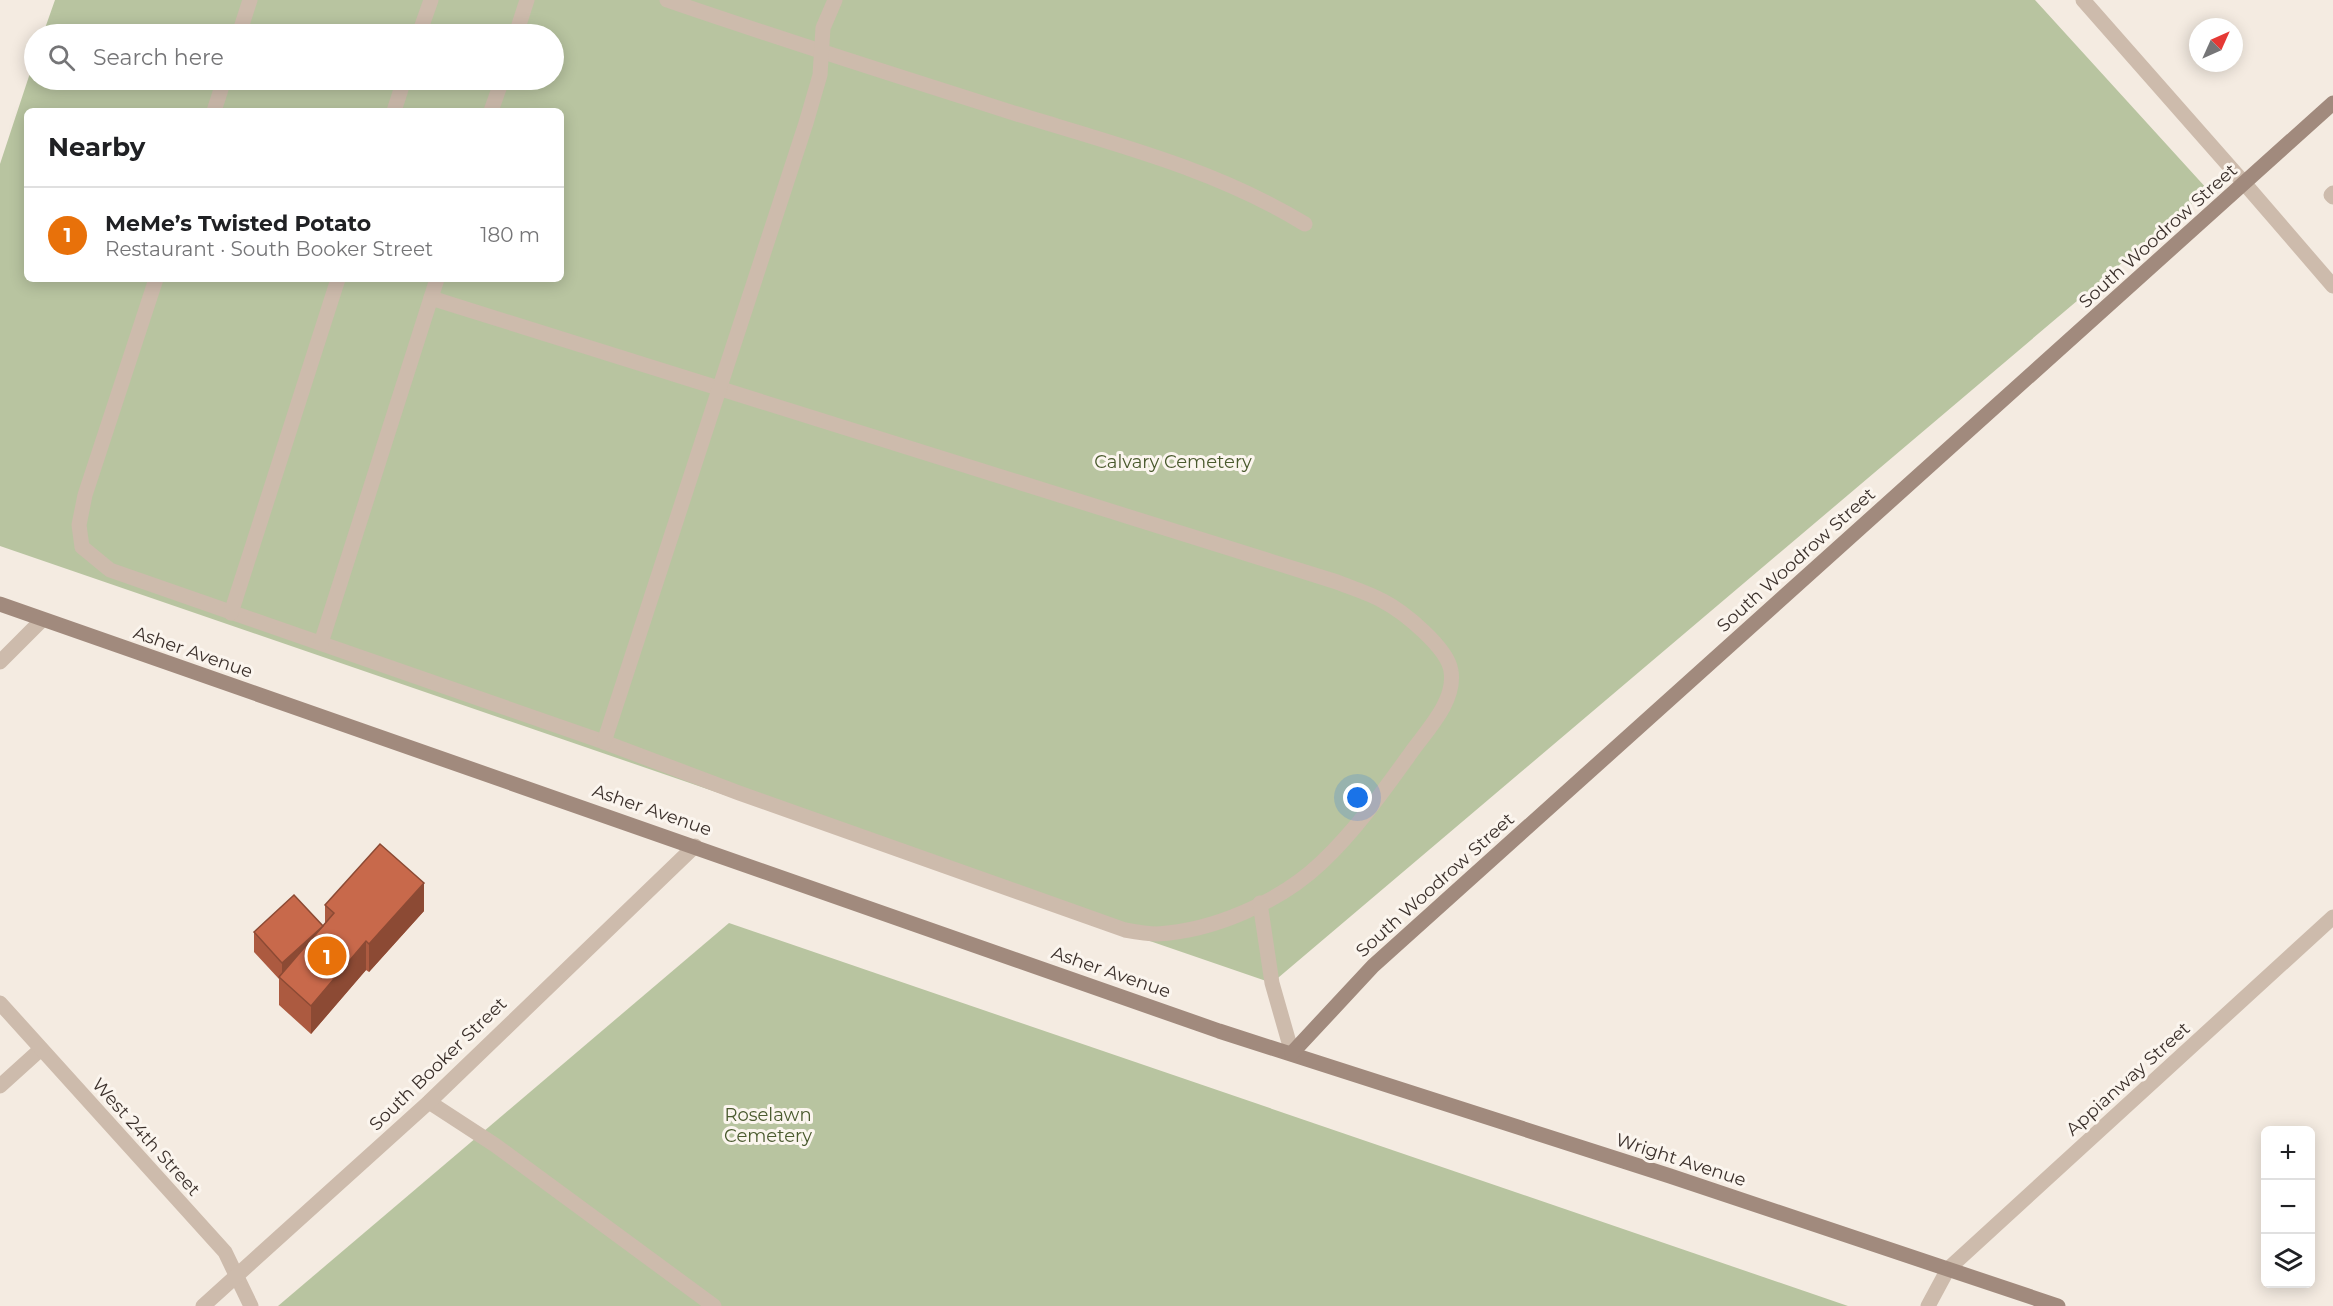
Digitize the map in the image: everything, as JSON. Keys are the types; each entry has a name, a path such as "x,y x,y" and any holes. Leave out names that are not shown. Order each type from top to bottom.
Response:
{"main road":[{"name":"South Woodrow Street","path":"1292,1053 1373,966 2333,103"},
{"name":"Asher Avenue","path":"0,604 1219,1031 1292,1053"},
{"name":"Wright Avenue","path":"1292,1053 2058,1306"}],"street":[{"path":"242,24 250,0"},
{"path":"423,24 431,0"},
{"path":"519,24 527,0"},
{"path":"667,0 823,53 1174,162 1279,208 1305,224"},
{"path":"604,742 806,123 820,75 824,28 835,0"},
{"path":"2083,0 2333,286"},
{"path":"215,108 221,90"},
{"path":"395,108 401,90"},
{"path":"492,108 498,90"},
{"path":"2333,193 2331,195 2333,197"},
{"path":"155,282 85,495 79,525 82,547 110,570 604,742 739,793 1125,930 1155,934 1183,931 1222,920 1282,892 1320,865 1364,818 1439,715 1449,693 1451,672 1447,657 1426,634 1384,601 1337,582 431,298"},
{"path":"231,613 337,282"},
{"path":"321,643 436,282"},
{"path":"0,662 42,620"},
{"name":"South Booker Street","path":"203,1306 429,1102 695,846"},
{"path":"1260,903 1272,983 1292,1053"},
{"name":"Appianway Street","path":"1928,1306 1948,1269 2333,917"},
{"name":"West 24th Street","path":"0,1003 225,1252 250,1306"},
{"path":"0,1086 40,1049"},
{"path":"429,1102 495,1145 714,1306"}],"green space":[{"name":"Calvary Cemetery","path":"55,0 2035,0 2208,190 1272,983 0,546 0,164 24,90 564,90 564,24 47,24"},
{"name":"Roselawn Cemetery","path":"729,923 1848,1306 278,1306"}],"building":[{"path":"380,844 424,883 369,944 366,941 311,1006 279,977 334,913 325,905"},
{"path":"294,895 323,926 282,963 254,932"}],"place":[{"name":"MeMe’s Twisted Potato","path":"327,956"}]}
